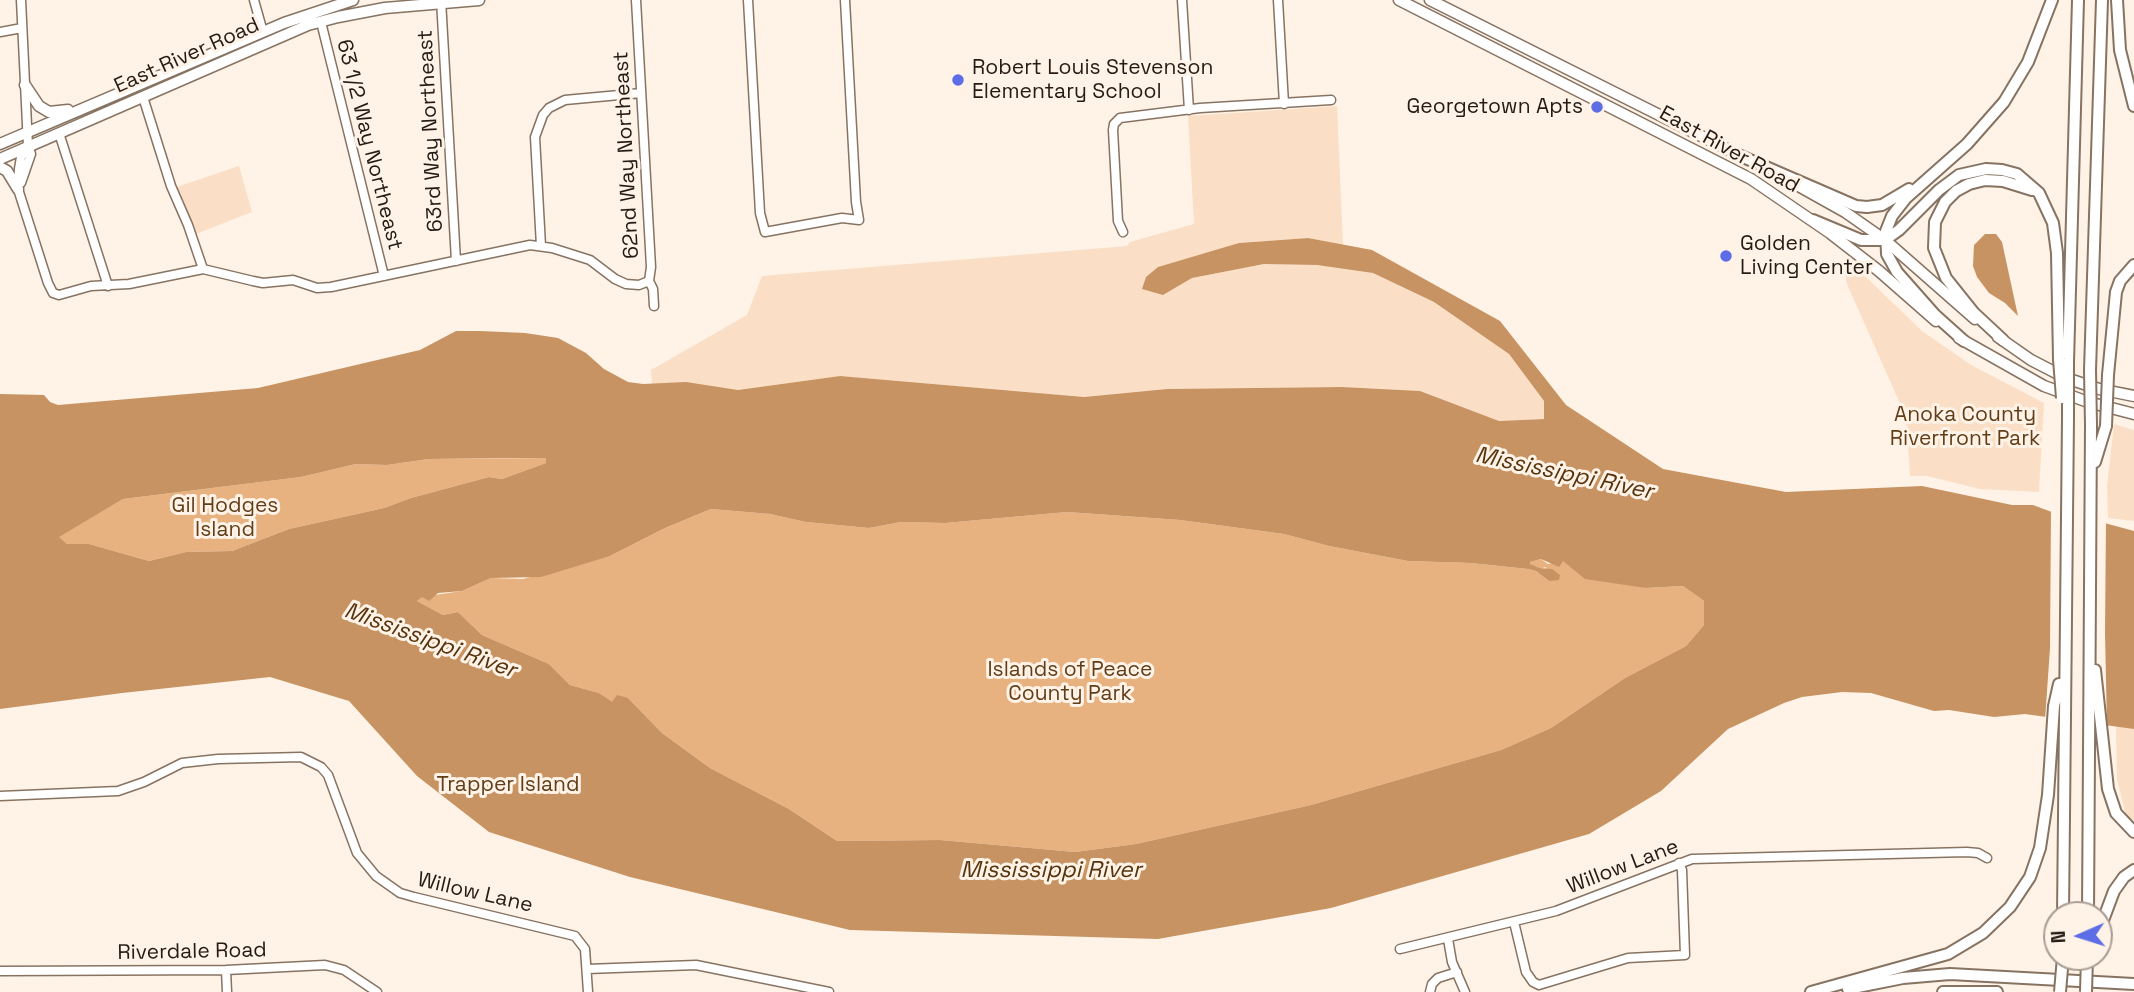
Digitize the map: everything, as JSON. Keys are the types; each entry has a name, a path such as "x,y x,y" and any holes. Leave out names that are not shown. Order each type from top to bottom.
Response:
{"highway":[{"path":"1964,341 1901,279 1890,260 1885,240 1888,225 1896,210 1981,130 2010,94 2032,53 2052,0"},
{"path":"2063,360 2078,0"},
{"path":"2088,901 2092,475 2090,370 2102,0"},
{"path":"2116,0 2120,51 2134,106"},
{"path":"1736,154 1847,203 1867,207 1882,205 1894,199 1946,163"},
{"path":"1813,220 1851,237 1867,241 1885,240 1899,230 1947,183 1971,171 1993,169 2017,174 2034,186 2046,204 2053,223 2063,360 2067,482 2063,901"},
{"path":"2003,340 1974,313 1943,272 1934,248 1933,235 1937,217 1945,202 1956,191 1985,180 2003,181 2027,188 2046,204"},
{"path":"2092,475 2106,426 2116,292 2120,281 2134,265"},
{"path":"2090,618 2111,803 2120,819 2134,832"},
{"path":"1811,992 1948,954 1977,938 2000,918 2022,890 2039,855 2044,828 2054,706 2064,664"},
{"path":"2110,901 2124,877 2134,870"},
{"path":"2061,992 2062,971"},
{"path":"2086,992 2087,971"},
{"path":"1832,992 1927,975 1984,975 2134,984"},
{"path":"2035,979 2134,978"},
{"path":"1943,992 1997,992"}],"main road":[{"name":"East River Road","path":"0,144 284,23 352,0"},
{"name":"East River Road","path":"0,159 286,33 362,11 441,1 479,0"},
{"name":"East River Road","path":"1399,0 1751,179 1813,220 1879,271 1928,315 1964,341 2053,390 2134,415"},
{"name":"East River Road","path":"1430,0 1736,154 1837,208 1885,240 1969,314 2031,360 2066,378 2099,389 2134,396"},
{"path":"25,85 39,106 49,112 79,109"},
{"path":"0,167 7,171 19,189"}],"street":[{"path":"21,0 28,146 21,157 19,189 53,293 64,295 91,286 108,286 203,268 263,283 293,280 317,288 530,245 590,260 626,284 639,285 649,281"},
{"path":"254,0 263,32"},
{"name":"62nd Way Northeast","path":"636,0 651,267 649,281 653,289 654,306"},
{"path":"748,0 760,213 765,232 842,218 859,220 845,0"},
{"path":"1182,0 1189,110"},
{"path":"1278,0 1284,104"},
{"name":"63rd Way Northeast","path":"441,1 456,261"},
{"name":"63 1/2 Way Northeast","path":"321,22 384,276"},
{"path":"0,32 22,29"},
{"path":"541,246 535,136 543,115 549,108 565,100 641,93"},
{"path":"143,97 171,186 203,268"},
{"path":"1123,232 1118,221 1113,130 1117,120 1126,115 1331,100"},
{"path":"59,132 108,286"},
{"name":"Willow Lane","path":"0,796 118,790 144,782 182,763 218,759 302,757 321,767 328,775 358,853 365,865 387,886 414,897 567,932 581,941 587,957 588,992"},
{"name":"Willow Lane","path":"1400,949 1556,911 1692,859 1967,852 1978,853 1987,858"},
{"path":"1514,922 1526,972 1533,982 1539,985 1628,958 1685,955 1682,870 1679,863"},
{"path":"1448,939 1452,962 1465,992"},
{"path":"587,969 696,965 829,992"},
{"name":"Riverdale Road","path":"0,971 226,970 335,966 377,992"},
{"path":"226,970 227,992"},
{"path":"1430,992 1432,984 1438,978 1457,972"}],"green space":[{"path":"1337,106 1343,245 1308,238 1239,243 1163,295 1192,278 1264,264 1317,265 1373,273 1434,302 1509,354 1544,401 1544,419 1499,421 1420,391 1342,387 1167,389 1084,397 840,376 738,390 652,384 651,370 747,315 762,276 1127,246 1130,242 1194,224 1188,116"},
{"path":"239,166 252,212 196,234 177,187"},
{"name":"Anoka County Riverfront Park","path":"1843,260 1869,280 1922,331 1971,365 2044,403 2039,492 1980,489 1927,476 1910,476 1906,417 1847,284"},
{"path":"2114,424 2134,430 2134,521 2108,518 2107,486"},
{"name":"Gil Hodges Island","path":"546,458 546,463 502,479 489,477 384,508 289,529 232,551 186,552 149,561 89,544 67,544 58,537 123,499 301,477 356,464 387,465 429,459"},
{"name":"Islands of Peace County Park","path":"711,509 869,528 901,522 945,523 1067,512 1180,520 1284,534 1329,546 1408,561 1471,563 1528,569 1536,571 1549,581 1546,567 1539,569 1530,562 1541,559 1548,564 1563,561 1646,588 1683,586 1704,601 1704,625 1686,646 1625,678 1551,728 1501,750 1311,805 1136,844 1075,852 940,840 837,841 789,809 710,768 662,733 628,698 612,703 599,693 570,685 549,664 482,635 458,612 443,615 417,601 421,597 462,591 491,578 523,579 610,556 665,528"},
{"path":"2116,725 2134,729 2134,820 2126,816 2117,779"}],"water":[{"path":"1985,234 1996,234 2002,242 2018,316 2005,303 1989,293 1977,277 1973,266 1974,245"},
{"name":"Mississippi River","path":"1308,238 1372,250 1500,321 1566,405 1663,469 1786,492 1922,486 2012,505 2033,505 2073,520 2086,518 2134,531 2134,729 2025,714 1994,717 1949,710 1934,711 1871,693 1842,692 1802,697 1728,729 1661,791 1589,834 1331,908 1158,939 850,930 630,877 489,832 417,776 349,701 270,677 0,709 0,394 44,395 50,402 58,405 258,388 420,350 456,331 480,331 558,338 586,353 604,369 628,382 643,384 686,382 738,390 840,376 1084,397 1167,389 1342,387 1420,391 1499,421 1544,419 1544,401 1509,354 1434,302 1373,273 1317,265 1264,264 1192,278 1163,295 1142,289 1146,277 1158,267 1239,243","holes":["546,458 546,463 502,479 489,477 384,508 289,529 232,551 186,552 149,561 89,544 67,544 59,537 123,499 301,477 356,464 387,465 429,459","711,509 869,528 901,522 945,523 1067,512 1180,520 1284,534 1329,546 1408,561 1471,563 1528,569 1536,571 1549,581 1559,580 1560,575 1552,569 1539,568 1530,562 1541,559 1559,567 1563,561 1585,579 1646,588 1683,586 1704,601 1704,625 1686,646 1625,678 1551,728 1501,750 1311,805 1136,844 1075,852 940,840 837,841 789,809 710,768 662,733 628,698 617,695 612,702 599,693 570,685 549,664 482,635 458,612 443,615 417,601 422,597 429,601 438,593 462,591 491,578 541,577 610,556 665,528"]}],"pier":[{"path":"2051,507 2074,516 2086,514 2106,520 2107,727 2045,720 2050,648"}],"place":[{"name":"Robert Louis Stevenson Elementary School","path":"958,80"},
{"name":"Georgetown Apts","path":"1597,107"},
{"name":"Golden Living Center","path":"1726,256"}],"park label":[{"name":"Trapper Island","path":"508,785"}]}
